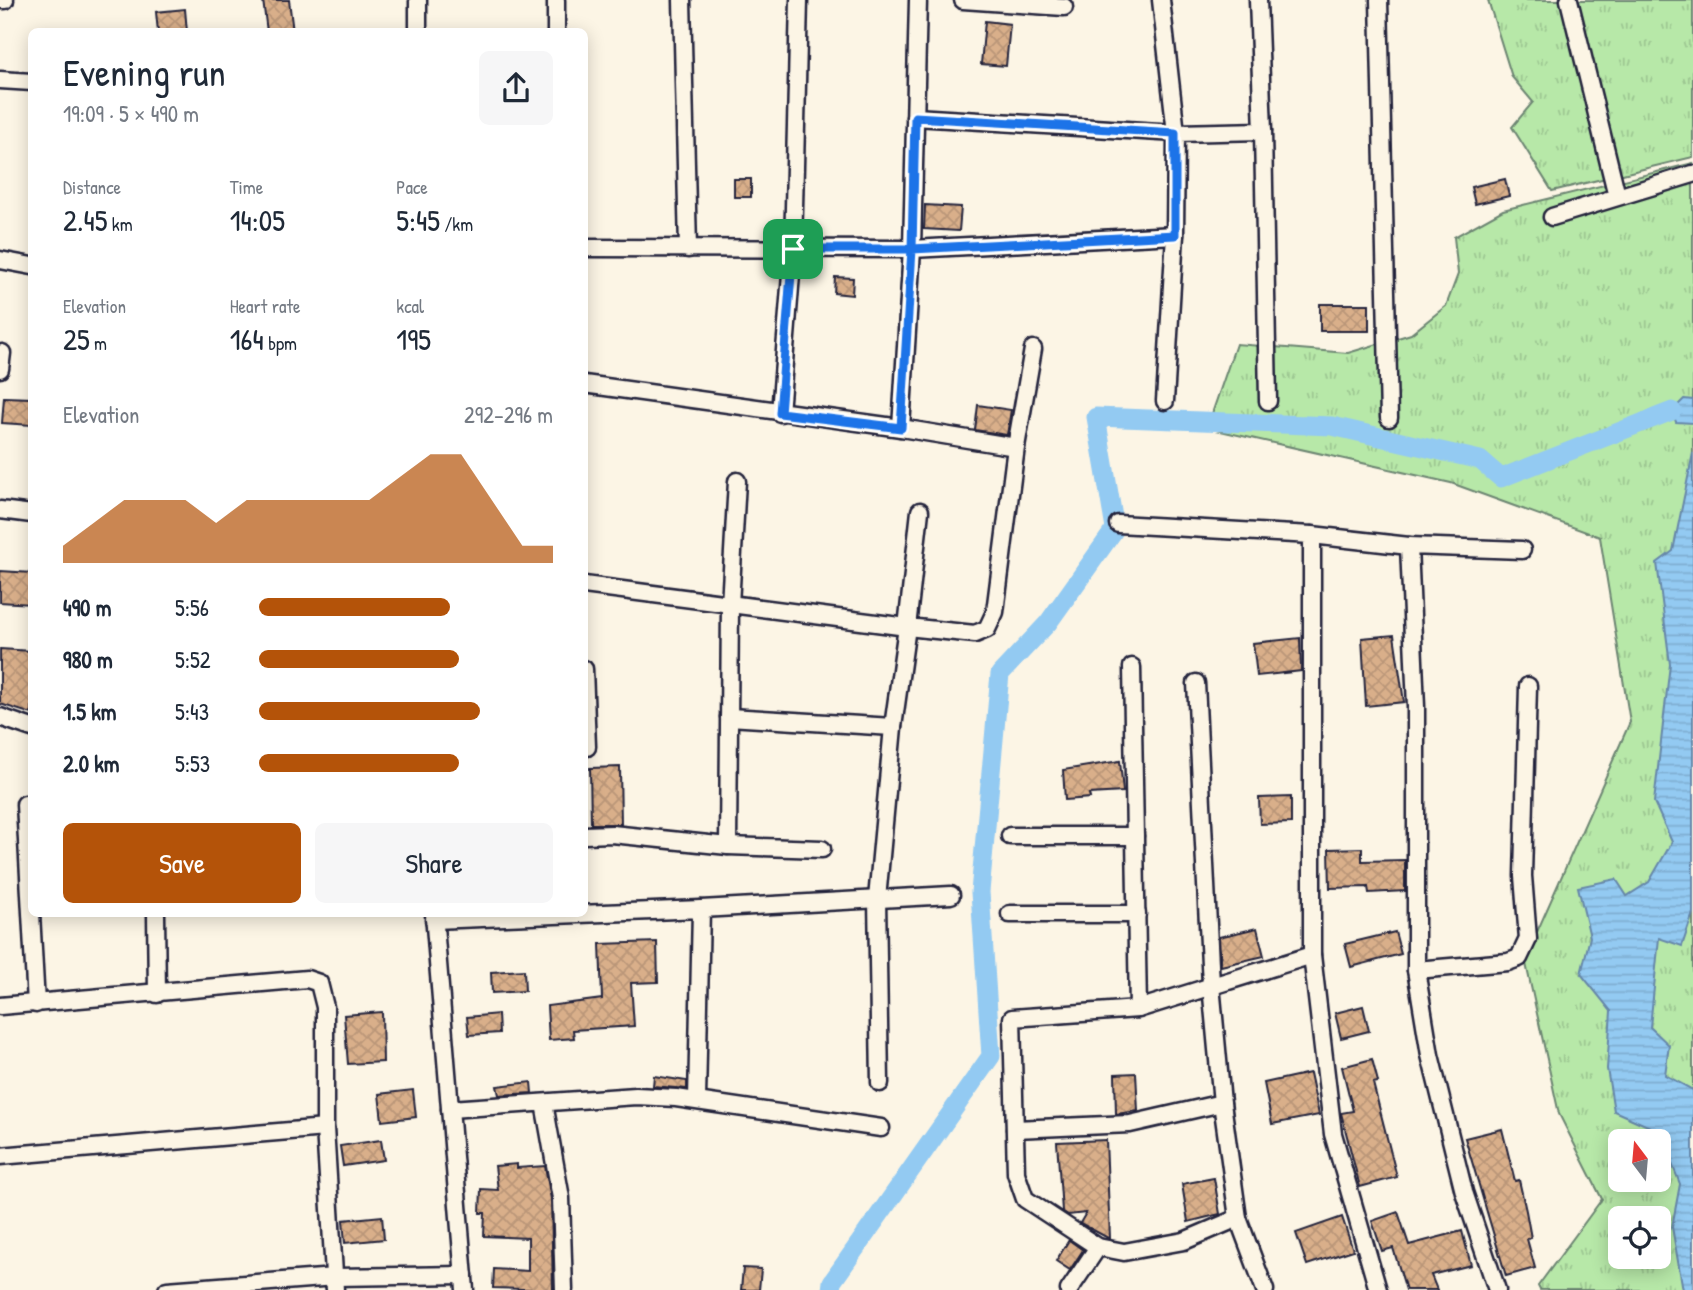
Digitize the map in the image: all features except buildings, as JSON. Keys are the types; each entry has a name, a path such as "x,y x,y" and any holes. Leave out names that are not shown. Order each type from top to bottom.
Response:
{"street":[{"path":"418,0 418,28"},
{"path":"556,0 556,28"},
{"path":"682,0 688,248"},
{"path":"780,413 793,249 799,0"},
{"path":"901,428 912,249 918,0"},
{"path":"963,0 1064,7"},
{"path":"1161,0 1175,133 1175,235 1165,401"},
{"path":"1258,0 1268,401"},
{"path":"1379,0 1389,418"},
{"path":"1569,0 1617,196"},
{"path":"0,80 28,82"},
{"path":"915,117 1175,133 1263,131"},
{"path":"1552,217 1693,174"},
{"path":"588,248 912,249 1175,235"},
{"path":"0,261 28,265"},
{"path":"588,586 975,634 988,629 992,622 1016,447 1033,349"},
{"path":"588,385 901,428 1016,447"},
{"path":"728,846 730,605 737,481"},
{"path":"0,510 28,514"},
{"path":"880,1083 877,899 893,727 920,510"},
{"path":"1118,524 1312,535 1409,545 1522,550"},
{"path":"1312,535 1312,955 1333,1134 1378,1290"},
{"path":"1409,545 1416,707 1416,970 1430,1055 1464,1192 1497,1290"},
{"path":"1132,667 1139,1009"},
{"path":"1196,682 1211,985 1222,1103 1238,1217 1265,1290"},
{"path":"1416,970 1507,962 1519,958 1525,950 1528,939 1523,876 1528,686"},
{"path":"0,717 28,727"},
{"path":"729,717 893,727"},
{"path":"25,804 28,859"},
{"path":"588,835 612,834 728,846 822,849"},
{"path":"1010,836 1135,836"},
{"path":"588,912 951,895"},
{"path":"696,1100 701,909"},
{"path":"1010,914 1137,914"},
{"path":"31,917 36,1004"},
{"path":"156,917 157,994"},
{"path":"167,1290 465,1283 434,917"},
{"path":"1238,1217 1184,1241 1124,1252 1098,1247 1025,1199 1016,1173 1013,1018 1139,1009 1312,955"},
{"path":"0,1006 307,979 319,983 325,1007 325,1128 335,1284"},
{"path":"450,1109 636,1096 696,1100 881,1128"},
{"path":"544,1103 561,1198 564,1290"},
{"path":"1015,1129 1130,1124 1222,1103"},
{"path":"0,1156 325,1128"},
{"path":"1069,1290 1098,1247"}],"green space":[{"path":"1488,0 1693,0 1693,157 1552,191 1512,127 1533,102 1512,77"},
{"path":"1693,163 1693,1290 1540,1290 1538,1286 1602,1199 1559,1114 1525,959 1630,722 1600,537 1451,483 1207,428 1236,344 1348,353 1411,334 1446,306 1458,274 1454,237 1503,210"}],"water":[{"path":"1684,399 1693,400 1693,423 1676,422 1672,411"},
{"path":"1693,453 1693,913 1682,946 1659,938 1650,1027 1669,1045 1665,1075 1693,1090 1693,1290 1683,1290 1672,1227 1680,1184 1671,1161 1671,1129 1654,1129 1614,1111 1607,1069 1611,1011 1581,974 1590,937 1578,887 1616,879 1627,896 1649,882 1672,842 1654,802 1670,664 1657,563 1673,551"}],"waterway":[{"path":"831,1290 832,1282 991,1056 980,892 1000,674 1048,623 1115,529 1096,417 1332,426 1480,460 1501,478 1672,411"}],"route":[{"path":"793,249 780,413 901,428 912,249 1175,235 1175,133 915,117 912,249 793,249"}]}
